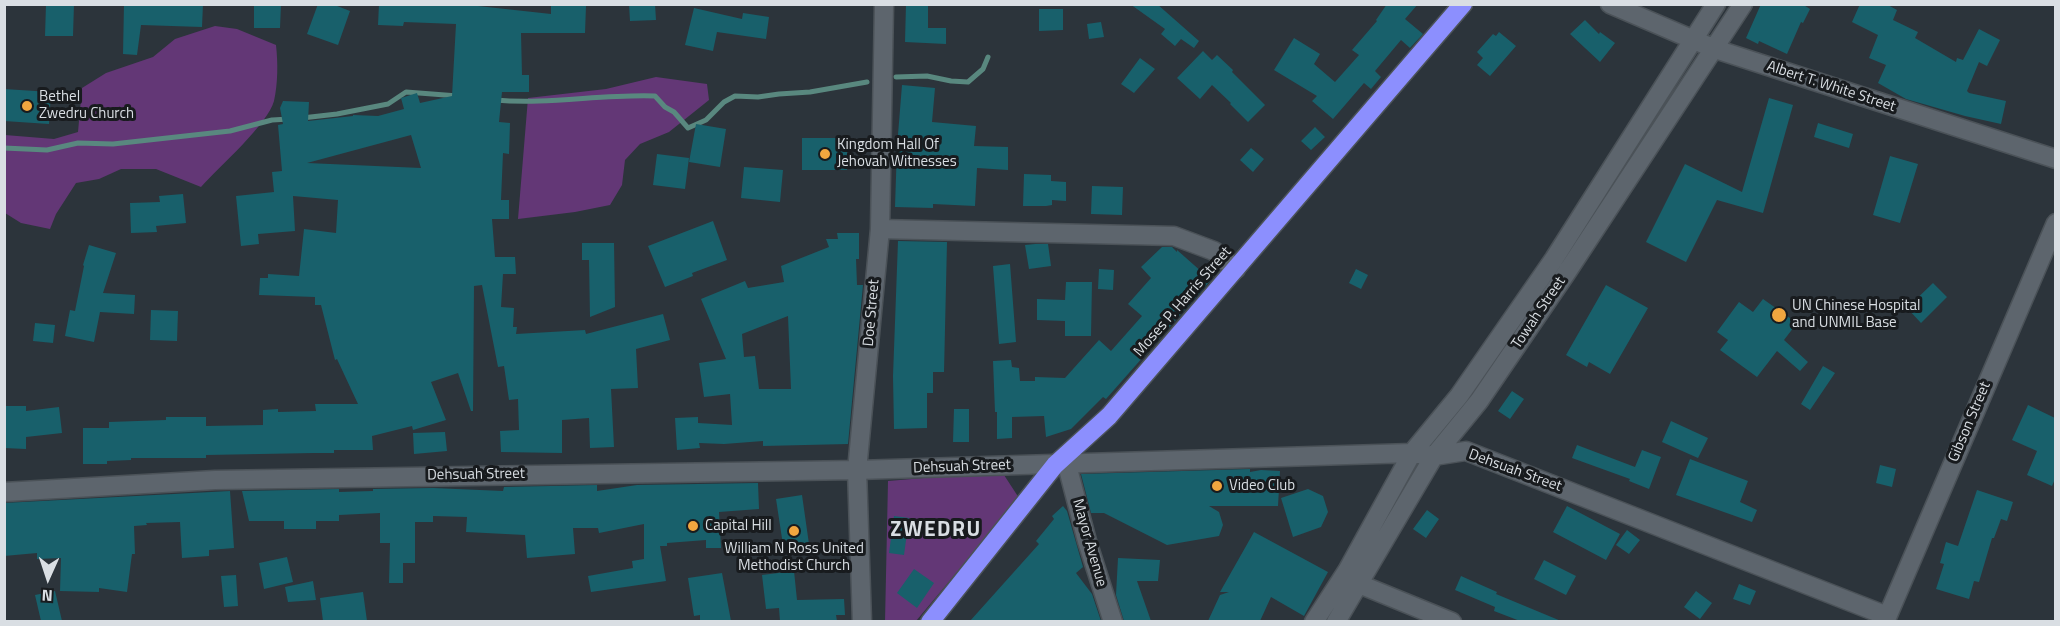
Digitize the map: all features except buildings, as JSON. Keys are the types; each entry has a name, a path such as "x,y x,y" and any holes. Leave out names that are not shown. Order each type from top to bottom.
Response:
{"highway":[{"name":"Moses P. Harris Street","path":"930,621 1061,465 1109,416 1463,4"}],"street":[{"name":"Doe Street","path":"862,621 857,470 880,229 884,4"},
{"name":"Albert T. White Street","path":"1610,4 1692,41 2055,159"},
{"name":"Towah Street","path":"1314,621 1347,571 1412,453 1459,396 1554,259 1716,4"},
{"name":"Towah Street","path":"1336,621 1434,456 1479,401 1743,4"},
{"name":"Gibson Street","path":"1886,619 2055,223"},
{"path":"880,229 1174,236 1215,251 1236,268"},
{"name":"Dehsuah Street","path":"4,492 226,480 857,470 1412,453 1434,456 1466,451 1886,619"},
{"name":"Mayor Avenue","path":"1061,465 1113,621"},
{"path":"1359,584 1452,621"}],"shaded area":[{"path":"215,26 237,29 276,45 277,80 274,101 263,121 201,187 156,169 121,169 99,179 76,183 56,214 50,229 21,223 5,213 5,135 54,139 78,132 82,88 106,73 153,57 175,39"},
{"path":"656,77 707,84 709,100 669,132 640,144 625,160 622,185 610,205 518,219 528,98 606,89"},
{"path":"995,472 1004,475 1019,498 916,621 885,622 888,481"}],"waterway":[{"path":"896,77 927,76 968,82 983,69 988,57"},
{"path":"495,100 535,101 655,96 688,128 706,120 724,102 735,96 758,97 810,92 867,82"},
{"path":"302,118 388,104 406,92 458,96"},
{"path":"4,148 47,150 78,143 113,144 230,131 272,120 289,119"}],"place":[{"name":"Bethel Zwedru Church","path":"27,106"},
{"name":"Kingdom Hall Of Jehovah Witnesses","path":"825,154"},
{"name":"UN Chinese Hospital and UNMIL Base","path":"1779,315"},
{"name":"Video Club","path":"1217,486"},
{"name":"Capital Hill","path":"693,526"},
{"name":"William N Ross United Methodist Church","path":"794,531"}],"district":[{"name":"ZWEDRU","path":"936,531"}]}
